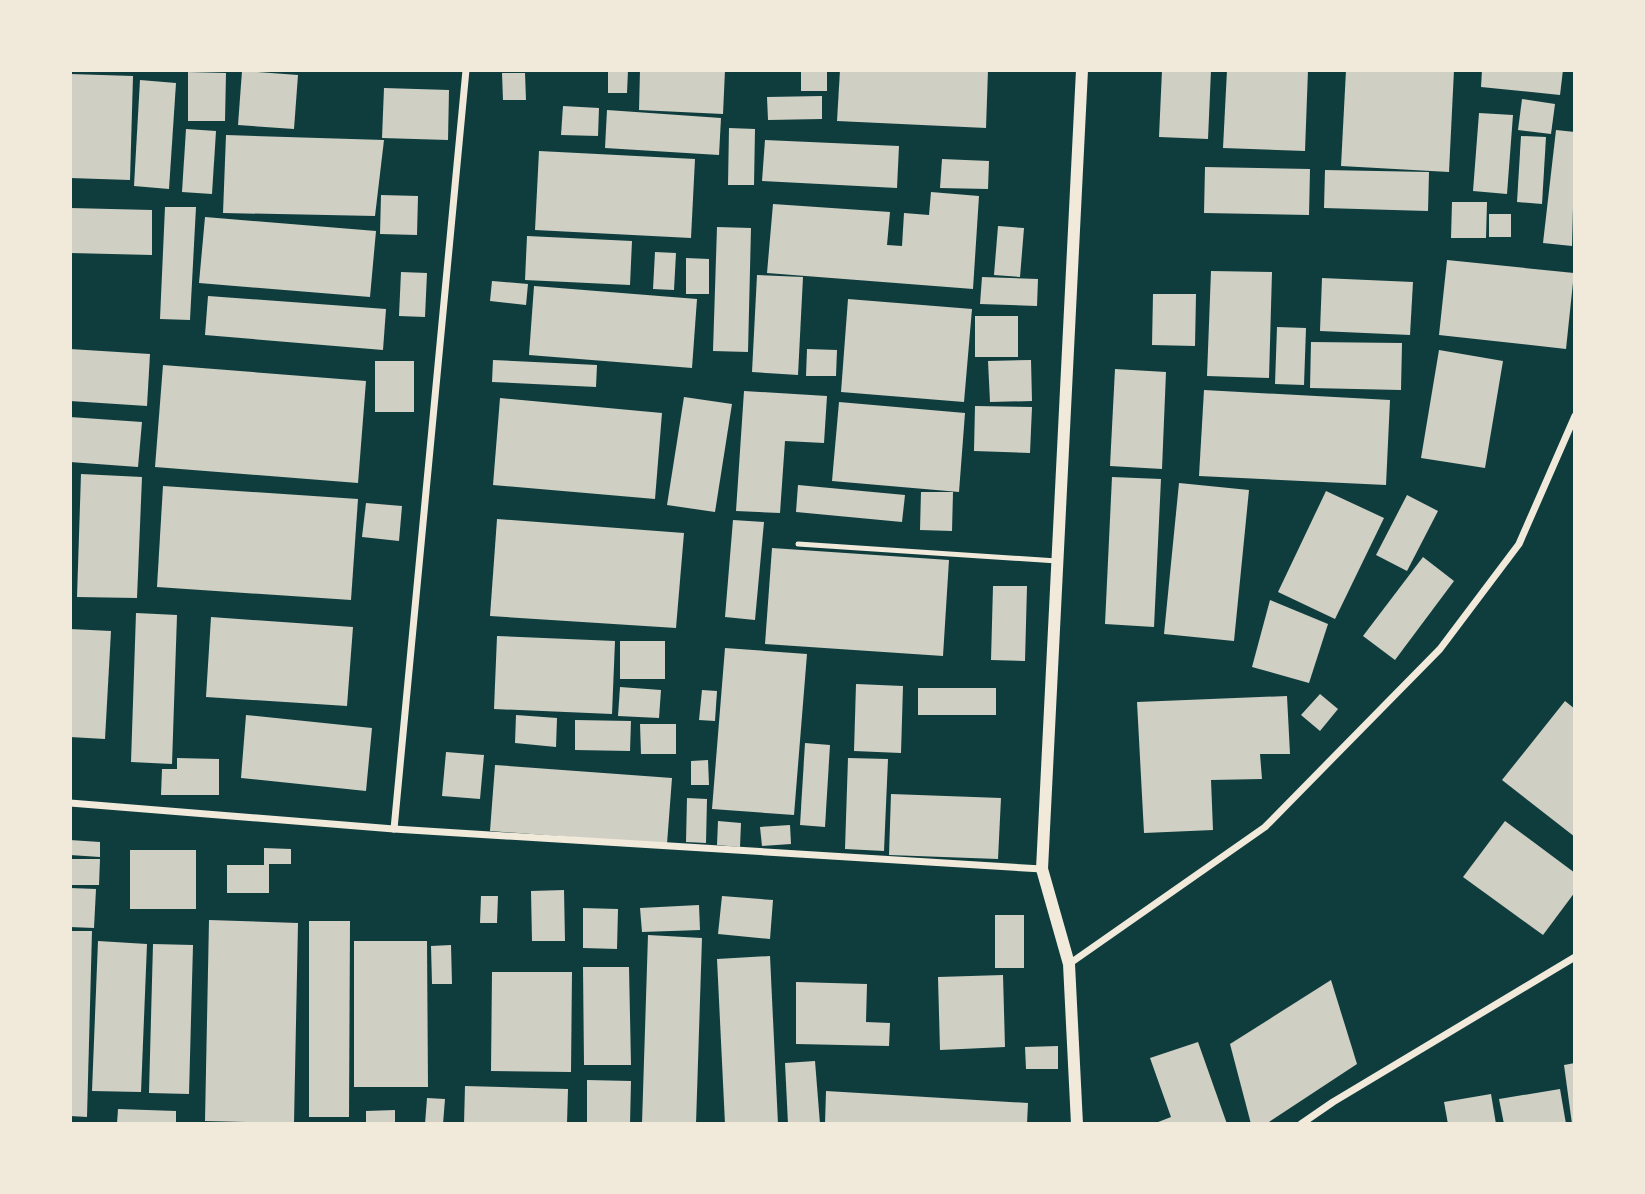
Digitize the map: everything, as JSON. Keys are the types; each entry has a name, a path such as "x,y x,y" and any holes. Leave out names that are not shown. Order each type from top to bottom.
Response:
{"street":[{"path":"394,829 466,70"},
{"path":"1077,1124 1069,964 1042,869 1082,70"},
{"path":"1069,964 1265,827 1440,649 1519,544 1575,416"},
{"path":"70,803 394,829 1042,869"},
{"path":"1301,1124 1333,1102 1575,957"}],"lane":[{"path":"798,544 1057,561"}],"building":[{"path":"608,70 628,70 627,93 608,93"},
{"path":"640,70 725,70 723,114 639,110"},
{"path":"801,70 827,70 827,91 801,91"},
{"path":"840,70 988,70 986,128 837,121"},
{"path":"1162,70 1211,70 1208,139 1159,137"},
{"path":"1227,70 1308,70 1305,151 1223,148"},
{"path":"1346,70 1454,70 1449,172 1341,166"},
{"path":"1482,70 1563,70 1560,95 1481,87"},
{"path":"242,71 298,75 294,129 238,125"},
{"path":"188,72 226,73 225,121 188,121"},
{"path":"502,73 525,73 526,100 503,100"},
{"path":"70,74 133,76 130,180 70,178"},
{"path":"140,80 176,83 169,189 134,186"},
{"path":"384,88 449,90 448,140 382,138"},
{"path":"822,96 822,119 768,120 767,97"},
{"path":"1522,99 1555,104 1551,134 1518,130"},
{"path":"563,106 599,108 598,136 561,135"},
{"path":"607,110 721,118 719,155 605,148"},
{"path":"1479,113 1513,115 1507,194 1473,191"},
{"path":"729,128 755,129 754,185 728,185"},
{"path":"186,129 216,131 212,194 182,192"},
{"path":"1556,130 1575,132 1572,246 1543,243"},
{"path":"226,135 384,140 375,216 223,213"},
{"path":"1521,136 1546,137 1542,204 1517,202"},
{"path":"765,140 899,146 897,188 762,181"},
{"path":"539,151 695,159 691,238 535,230"},
{"path":"942,159 989,161 988,189 940,188"},
{"path":"1205,167 1310,169 1309,215 1204,213"},
{"path":"1325,170 1429,172 1428,211 1324,208"},
{"path":"931,192 979,196 973,289 767,273 773,204 890,212 887,245 902,246 904,213 929,215"},
{"path":"381,195 418,196 417,235 380,234"},
{"path":"1452,202 1487,202 1486,238 1451,238"},
{"path":"165,207 196,207 190,320 160,319"},
{"path":"70,208 152,210 152,255 70,253"},
{"path":"1489,214 1511,214 1511,237 1489,237"},
{"path":"205,217 376,231 370,297 199,283"},
{"path":"998,226 1024,228 1020,277 994,275"},
{"path":"717,227 751,228 748,352 713,351"},
{"path":"527,236 632,241 630,285 525,280"},
{"path":"655,252 676,253 674,290 653,289"},
{"path":"686,258 709,259 709,294 686,294"},
{"path":"1447,260 1574,273 1566,349 1439,335"},
{"path":"1211,271 1272,272 1269,378 1207,376"},
{"path":"401,272 427,273 425,317 399,316"},
{"path":"757,275 803,277 798,375 752,372"},
{"path":"982,277 1038,279 1037,306 980,304"},
{"path":"1322,278 1413,282 1410,335 1320,331"},
{"path":"492,281 528,284 526,305 490,301"},
{"path":"534,286 697,299 692,368 529,355"},
{"path":"1153,294 1196,294 1195,346 1152,345"},
{"path":"208,296 386,309 383,350 205,335"},
{"path":"848,299 972,309 964,402 841,392"},
{"path":"975,316 1018,316 1018,357 975,357"},
{"path":"1277,327 1306,328 1304,385 1275,384"},
{"path":"1311,342 1402,343 1401,390 1310,388"},
{"path":"70,349 150,354 147,406 70,401"},
{"path":"807,349 837,350 836,376 806,376"},
{"path":"1439,350 1503,361 1485,468 1421,458"},
{"path":"493,360 597,365 596,387 492,382"},
{"path":"1031,360 1032,401 990,402 988,361"},
{"path":"375,361 414,361 414,412 375,412"},
{"path":"163,365 366,381 358,483 155,467"},
{"path":"1115,369 1166,372 1162,469 1110,466"},
{"path":"1204,390 1390,400 1386,485 1199,476"},
{"path":"744,391 827,396 824,443 785,441 780,513 736,511"},
{"path":"684,397 732,404 715,512 667,505"},
{"path":"500,398 662,413 655,499 493,485"},
{"path":"839,402 965,413 959,492 832,481"},
{"path":"975,406 1032,407 1030,453 974,451"},
{"path":"70,417 142,422 138,467 70,462"},
{"path":"81,474 142,477 137,598 77,597"},
{"path":"1112,477 1161,479 1154,627 1105,624"},
{"path":"1179,483 1249,490 1234,641 1164,634"},
{"path":"798,485 905,495 902,522 796,512"},
{"path":"163,486 358,499 351,600 157,587"},
{"path":"1326,491 1384,518 1335,619 1278,592"},
{"path":"921,492 953,492 952,531 920,530"},
{"path":"1407,495 1438,511 1407,571 1376,555"},
{"path":"366,503 402,506 399,541 362,537"},
{"path":"497,519 684,533 676,628 490,616"},
{"path":"733,520 764,522 755,620 725,617"},
{"path":"772,548 949,560 943,656 765,644"},
{"path":"1423,557 1454,581 1395,660 1363,636"},
{"path":"993,586 1027,586 1025,661 991,660"},
{"path":"1270,600 1328,624 1309,683 1252,667"},
{"path":"136,613 177,615 172,764 131,762"},
{"path":"211,617 353,627 347,706 206,697"},
{"path":"70,629 111,631 105,739 70,737"},
{"path":"497,636 615,641 612,714 494,709"},
{"path":"620,641 665,641 665,679 620,679"},
{"path":"725,648 807,654 794,815 712,809"},
{"path":"856,684 903,686 901,753 854,751"},
{"path":"620,687 661,690 659,718 618,716"},
{"path":"918,688 996,688 996,715 918,715"},
{"path":"702,690 717,691 715,721 699,720"},
{"path":"1320,694 1338,709 1320,731 1301,715"},
{"path":"1287,696 1290,754 1260,754 1262,779 1211,780 1213,830 1144,833 1137,702"},
{"path":"1565,701 1575,709 1575,837 1502,780"},
{"path":"246,715 372,728 366,791 241,778"},
{"path":"516,715 557,718 556,747 515,743"},
{"path":"575,720 631,721 630,751 575,750"},
{"path":"640,724 676,724 676,754 641,754"},
{"path":"805,743 830,745 825,827 800,825"},
{"path":"446,752 484,755 480,799 442,796"},
{"path":"177,758 219,759 219,795 161,795 162,769 177,769"},
{"path":"848,758 888,759 884,851 845,849"},
{"path":"708,760 709,785 691,785 691,761"},
{"path":"495,765 672,778 667,844 490,831"},
{"path":"891,794 1001,798 998,859 889,855"},
{"path":"687,798 707,799 706,843 686,842"},
{"path":"718,821 741,823 740,847 717,845"},
{"path":"1505,821 1575,873 1575,892 1543,935 1463,877"},
{"path":"790,825 791,844 762,846 760,827"},
{"path":"70,840 100,842 100,857 70,855"},
{"path":"264,848 291,849 291,864 269,864 269,893 227,893 227,865 264,865"},
{"path":"130,850 196,850 196,909 130,909"},
{"path":"70,859 100,859 99,885 70,885"},
{"path":"70,888 96,889 94,928 70,927"},
{"path":"564,890 565,941 532,941 531,891"},
{"path":"481,896 498,896 497,923 480,923"},
{"path":"722,896 773,900 770,939 718,934"},
{"path":"699,905 700,930 642,932 640,908"},
{"path":"583,908 618,909 617,949 583,948"},
{"path":"995,915 1024,915 1024,968 995,968"},
{"path":"209,920 298,923 294,1123 205,1121"},
{"path":"309,921 350,921 349,1117 309,1117"},
{"path":"70,931 92,931 87,1117 70,1116"},
{"path":"648,935 702,938 696,1124 642,1124"},
{"path":"98,941 147,944 141,1092 92,1091"},
{"path":"354,941 427,941 428,1087 354,1087"},
{"path":"153,944 193,945 189,1094 149,1093"},
{"path":"451,945 452,984 432,984 431,946"},
{"path":"770,956 778,1124 725,1124 717,959"},
{"path":"583,967 629,967 631,1065 584,1065"},
{"path":"492,972 572,972 571,1072 491,1071"},
{"path":"1003,975 1005,1047 940,1050 938,977"},
{"path":"1331,980 1357,1064 1266,1124 1251,1124 1230,1044"},
{"path":"796,982 867,984 866,1022 890,1023 889,1046 796,1044"},
{"path":"1198,1042 1227,1124 1153,1124 1171,1117 1150,1058"},
{"path":"1058,1046 1058,1069 1026,1069 1025,1047"},
{"path":"815,1061 820,1124 788,1124 785,1063"},
{"path":"1575,1063 1575,1124 1572,1124 1564,1065"},
{"path":"587,1080 631,1081 630,1124 587,1124"},
{"path":"465,1086 568,1089 567,1124 464,1124"},
{"path":"1560,1089 1566,1124 1504,1124 1499,1099"},
{"path":"826,1091 1028,1103 1027,1124 825,1124"},
{"path":"1491,1094 1496,1124 1448,1124 1444,1102"},
{"path":"427,1098 445,1099 443,1124 425,1124"},
{"path":"118,1109 176,1111 176,1124 117,1124"},
{"path":"395,1110 395,1124 366,1124 366,1111"}]}
